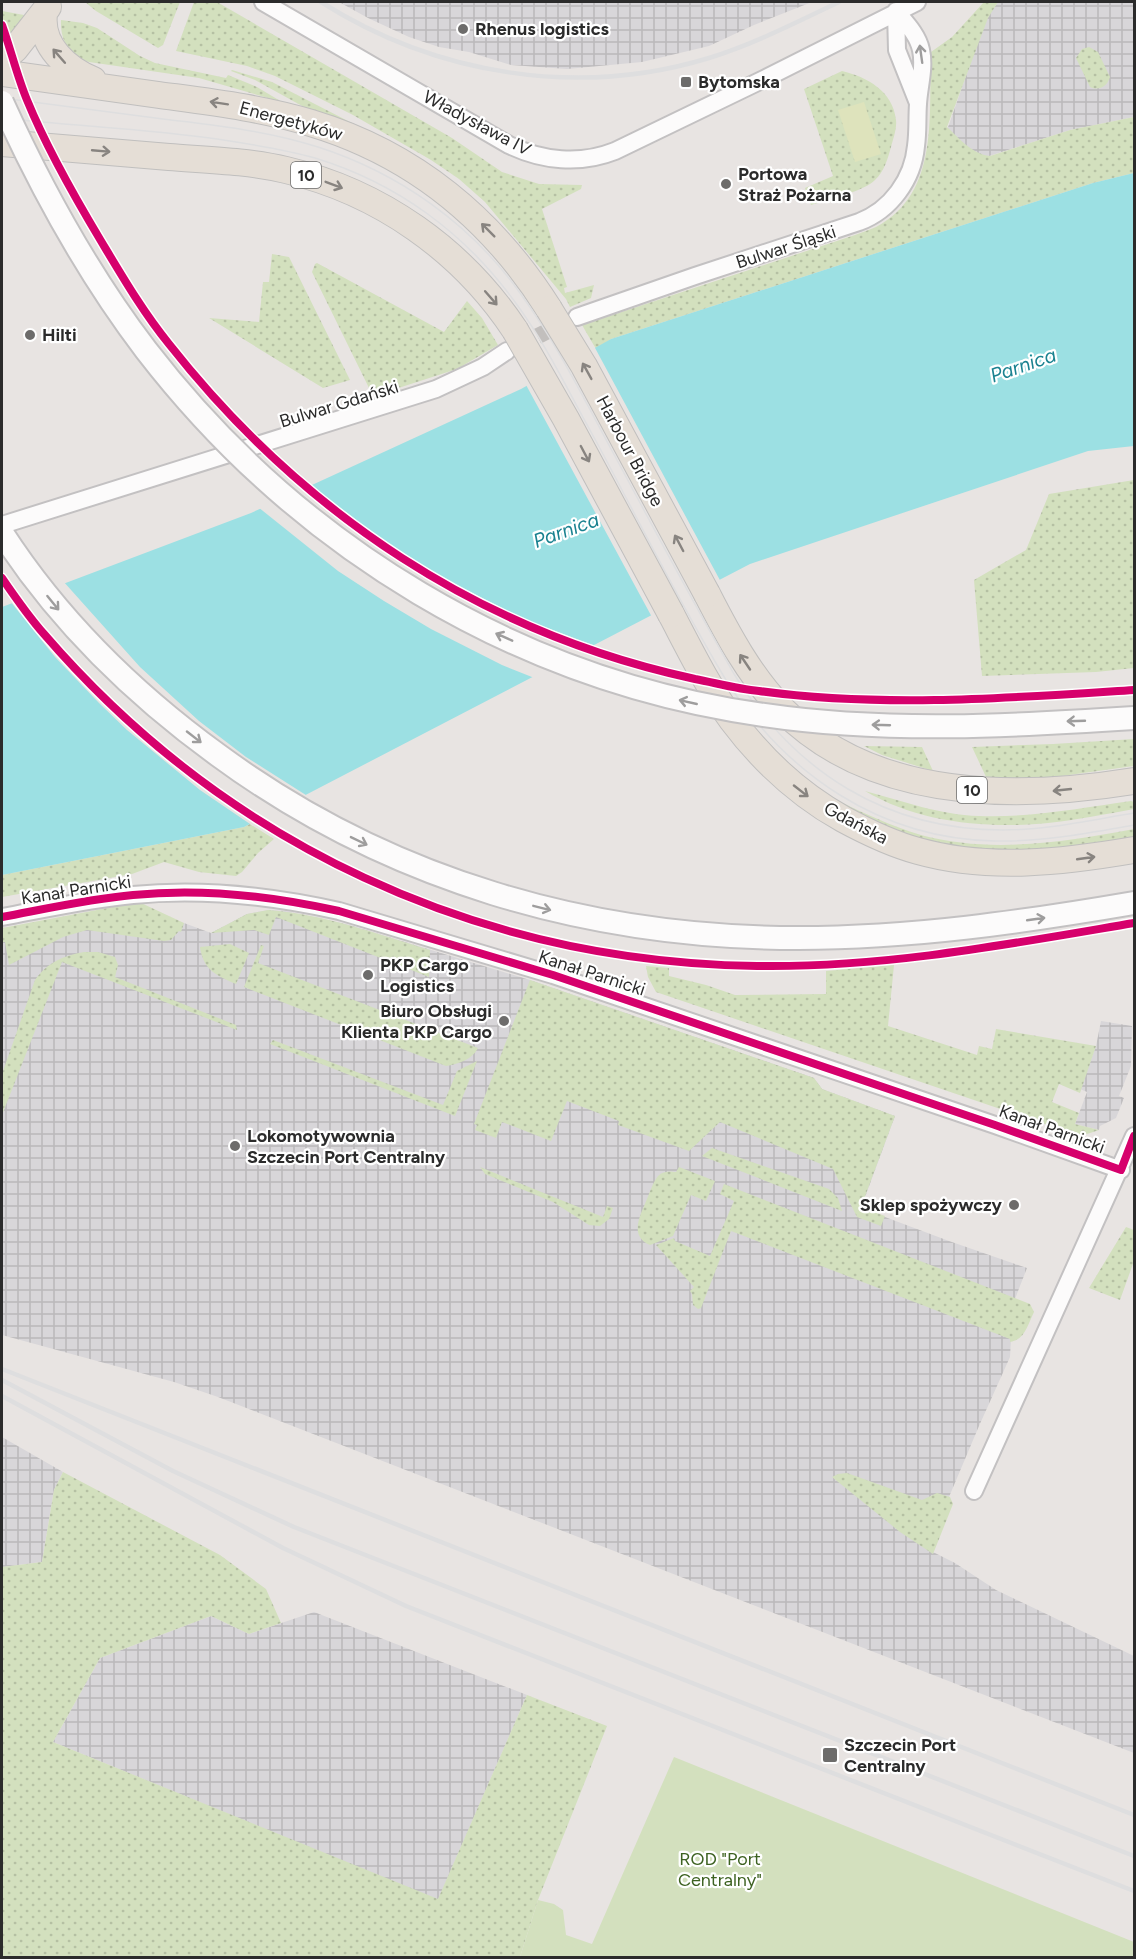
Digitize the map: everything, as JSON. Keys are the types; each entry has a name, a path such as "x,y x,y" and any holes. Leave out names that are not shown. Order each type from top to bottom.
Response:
{"main road":[{"path":"2,60 11,53 48,8"},
{"path":"48,8 44,26 47,39 66,64 97,82 128,90"},
{"name":"Energetyków","path":"2,73 228,105 283,116 338,132 387,154 434,184 474,216 498,239 525,272 549,309"},
{"path":"2,102 44,185 96,276 148,352 192,405 254,469 317,524 386,573 448,610 526,647 604,678 690,702 762,715 835,723 928,726 1134,718"},
{"name":"10","path":"2,143 241,162 286,170 330,183 381,206 412,225 456,260 484,290 511,341"},
{"name":"Harbour Bridge","path":"549,309 584,366 739,653 771,697 808,732 825,744 879,770 953,788 984,791 1048,791 1130,785"},
{"name":"Gdańska","path":"511,341 566,419 720,702 758,752 802,792 855,825 920,852 975,861 1010,862 1065,861 1134,850"},
{"path":"2,533 27,571 57,608 107,662 176,723 248,777 320,821 362,842 424,869 504,898 597,921 647,928 799,938 948,930 1134,903"}],"street":[{"name":"Władysława IV","path":"263,2 509,144 526,153 553,159 582,159 609,153 764,79 896,11"},
{"path":"896,11 916,2"},
{"name":"Bulwar Śląski","path":"896,11 897,50 918,103"},
{"name":"Bulwar Śląski","path":"577,317 833,231 878,213 899,192 911,170 917,143 921,49 909,27 896,11"},
{"name":"Bulwar Gdański","path":"2,525 427,392 468,375 511,341"},
{"name":"Kanał Parnicki","path":"2,918 102,898 162,893 240,894 329,908 553,975 1121,1170 1134,1136"},
{"path":"974,1491 1121,1170"}],"shaded area":[{"path":"339,2 812,2 709,46 642,62 567,69 511,65 469,52 439,47 409,37"},
{"path":"998,2 1134,2 1134,117 1070,130 983,158 946,133 986,19"},
{"path":"268,910 285,911 346,924 530,980 814,1078 822,1089 895,1116 861,1208 1027,1268 1001,1335 1011,1339 1010,1357 927,1549 955,1563 996,1590 1134,1656 1134,1753 218,1397 174,1382 2,1335 2,928 184,923 211,933 247,914"},
{"path":"1101,1021 1132,1026 1131,1066 1119,1096 1124,1098 1116,1118 1100,1126 1099,1130 1075,1124 1087,1092 1080,1089 1096,1046"},
{"path":"2,1437 63,1472 54,1490 42,1562 2,1567"},
{"path":"314,1612 527,1695 438,1900 53,1742 100,1658 211,1616 249,1634"}],"green space":[{"path":"85,2 180,2 163,45 158,48"},
{"path":"194,2 217,2 452,138 502,172 539,184 582,185 581,189 542,209 567,287 564,288 565,293 594,285 591,298 570,307 566,299 485,202 459,179 431,160 353,115 275,76 247,66 176,51"},
{"path":"984,2 998,2 988,18 947,127 972,149 990,156 1070,130 1134,117 1134,173 1093,183 611,339 596,349 582,325 855,235 876,227 897,212 912,194 921,173 927,149 931,52 952,37"},
{"path":"2,11 24,15 13,32 2,42"},
{"path":"61,20 83,23 97,28 155,63 226,78 228,75 257,87 282,102 199,78 89,62 76,56 64,41"},
{"path":"1089,47 1098,52 1110,77 1105,86 1099,88 1090,87 1076,58 1082,49"},
{"path":"232,70 272,82 385,140 313,112"},
{"path":"842,71 869,81 884,93 894,110 895,134 885,165 875,180 854,191 811,205 805,188 833,176 804,89"},
{"path":"864,102 881,154 855,162 838,110"},
{"path":"272,254 289,257 350,380 323,388 209,318 259,322 263,282 269,282"},
{"path":"317,263 444,332 467,301 482,318 498,345 457,369 380,394 370,390 312,272"},
{"path":"1134,480 1134,668 1096,672 982,676 974,580 1026,550 1049,494"},
{"path":"1134,739 1134,766 1040,779 987,779 972,747 1053,744"},
{"path":"864,746 922,747 933,771 882,755"},
{"path":"865,791 922,807 964,815 1036,814 1131,801 1134,802 1134,809 1048,823 978,824 931,817 886,802"},
{"path":"836,800 899,828 948,841 974,844 1028,844 1055,842 1134,829 1134,838 1054,851 982,851 920,840 889,829"},
{"path":"250,824 274,839 236,876 199,872 164,862 132,874 2,897 2,875"},
{"path":"139,902 184,923 181,932 179,931 171,940 164,941 87,930 63,937 9,965 5,942 2,942 2,928"},
{"path":"268,910 330,920 430,950 429,977 276,917 269,935 254,930 211,933 247,914"},
{"path":"230,944 249,953 236,984 217,975 208,967 200,947"},
{"path":"261,945 264,946 258,963 478,1048 460,1063 446,1066 244,987"},
{"path":"84,952 98,952 115,957 118,965 115,977 236,1025 237,1030 62,962 2,1115 2,1074 35,980 56,961"},
{"path":"894,965 888,1026 977,1055 979,1046 992,1049 996,1029 1096,1046 1080,1093 1059,1084 1052,1102 1079,1113 1075,1124 1099,1130 1087,1134 1074,1134 656,992 648,977 646,966 669,968 669,976 735,995 826,994 826,971"},
{"path":"530,980 814,1078 822,1089 895,1116 861,1207 885,1216 881,1226 857,1217 833,1169 720,1122 689,1151 618,1125 619,1121 567,1101 551,1141 502,1122 496,1138 475,1130 477,1125 474,1124"},
{"path":"273,1040 443,1105 457,1071 477,1061 455,1116 270,1044"},
{"path":"712,1148 829,1189 838,1198 842,1211 702,1156"},
{"path":"480,1167 603,1217 607,1206 613,1208 609,1219 600,1226 589,1225 553,1202 485,1174"},
{"path":"679,1167 715,1181 706,1201 691,1195 673,1236 650,1245 639,1236 638,1224 642,1211 658,1176 662,1173 676,1172"},
{"path":"724,1184 1030,1304 1034,1312 1028,1326 1023,1335 1010,1342 1010,1339 731,1231 701,1308 698,1309 693,1305 690,1291 694,1287 656,1245 674,1238 675,1241 710,1256 734,1201 720,1194"},
{"path":"1126,1227 1134,1230 1134,1261 1120,1300 1089,1288"},
{"path":"63,1472 220,1555 266,1589 281,1623 249,1634 211,1616 100,1658 53,1742 438,1899 527,1695 607,1726 538,1900 520,1957 2,1957 2,1567 42,1562 54,1490"},
{"path":"847,1473 922,1500 937,1493 950,1497 953,1504 933,1554 900,1532 832,1477"},
{"name":"ROD \"Port Centralny\"","path":"674,1757 1134,1942 1134,1957 520,1957 538,1900 554,1904 563,1910 566,1935 592,1944"}],"water":[{"name":"Parnica","path":"1134,173 1134,446 1088,451 750,564 244,827 2,875 2,607 251,513 521,389 611,339 1093,183"}],"pier":[{"path":"594,346 722,584 653,619 525,383"},
{"path":"308,483 374,534 445,579 521,618 598,647 537,679 502,665 431,629 338,571 258,507"},
{"path":"63,581 140,667 199,721 246,757 309,797 253,826 200,790 127,730 55,657 10,601"}],"tunnel":[{"path":"516,347 568,321"}],"tram line":[{"path":"2,98 222,126 280,137 348,158 405,186 456,223 501,268 520,293 568,368 734,674 758,709 785,740 815,766 848,789 883,806 920,819 960,827 1003,830 1036,828 1134,813"},
{"path":"2,118 190,136 279,149 315,158 345,169 401,196 427,213 474,254 527,318 558,370 726,680 750,714 777,745 807,772 840,795 875,814 913,828 953,837 995,841 1030,840 1134,825"}],"railway":[{"path":"321,2 365,27 412,47 460,62 509,72 559,77 609,76 659,70 709,58 759,39 839,2"},
{"path":"2,1369 1134,1815"},
{"path":"2,1380 173,1471 294,1527 1134,1856"},
{"path":"2,1396 283,1548 406,1606 1134,1891"}],"cycle path":[{"path":"2,25 23,91 52,154 117,267 159,332 221,405 278,462 338,513 402,558 470,598 541,631 616,658 743,689 806,696 899,700 994,698 1134,690"},
{"path":"2,578 44,634 115,709 193,774 276,831 364,878 457,915 553,942 654,959 757,966 805,966 899,959 1134,923"},
{"path":"2,917 100,899 185,892 237,895 314,906 339,911 553,975 1121,1170 1134,1136"}],"place":[{"name":"Rhenus logistics","path":"463,29"},
{"name":"Bytomska","path":"686,82"},
{"name":"Portowa Straż Pożarna","path":"726,184"},
{"name":"Hilti","path":"30,335"},
{"name":"PKP Cargo Logistics","path":"368,975"},
{"name":"Biuro Obsługi Klienta PKP Cargo","path":"504,1021"},
{"name":"Lokomotywownia Szczecin Port Centralny","path":"235,1146"},
{"name":"Sklep spożywczy","path":"1014,1205"},
{"name":"Szczecin Port Centralny","path":"830,1755"}]}
